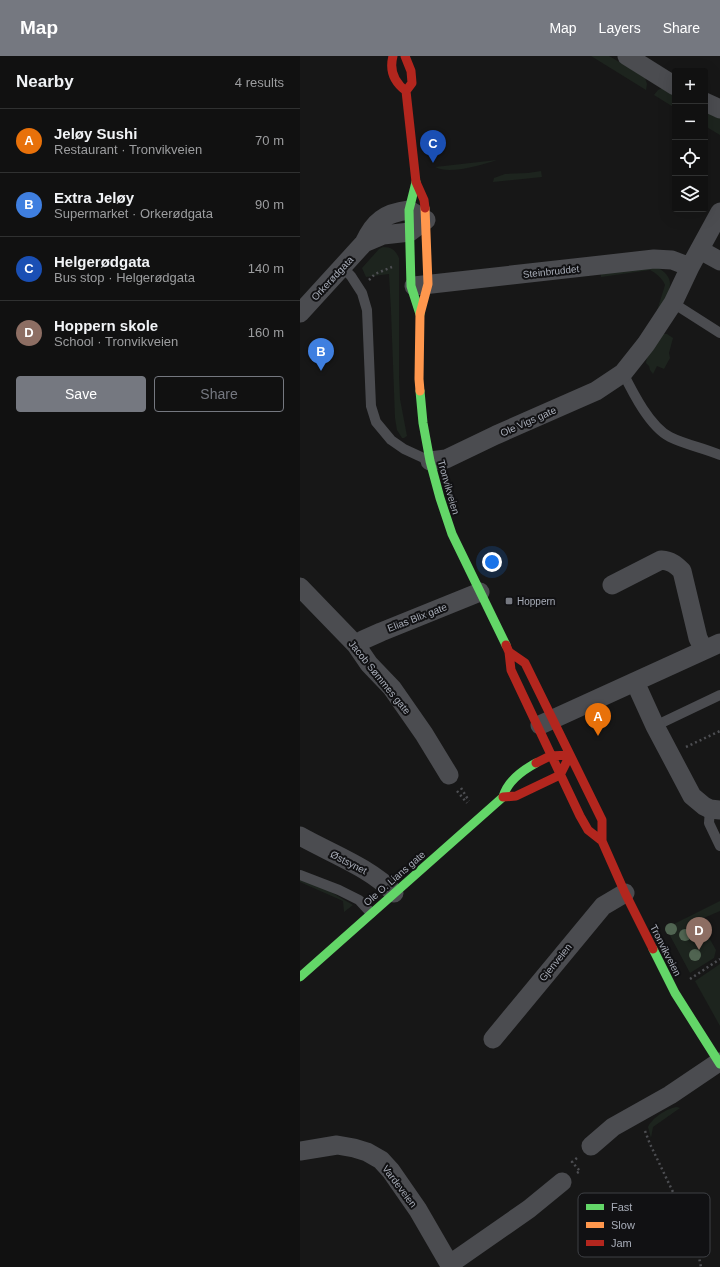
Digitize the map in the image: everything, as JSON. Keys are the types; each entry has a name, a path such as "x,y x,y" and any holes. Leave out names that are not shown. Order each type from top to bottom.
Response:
{"main road":[{"path":"393,56 391,63 392,75 397,85 406,91"},
{"path":"405,56 411,71 412,83 406,91 416,182"},
{"name":"Tronvikveien","path":"416,182 409,210 410,232 419,285 419,379 423,423 430,461 452,534 509,652 511,670 545,723 570,755 602,820 602,840 625,893 675,993 719,1063"},
{"name":"Tronvikveien","path":"416,182 424,200 426,220 419,285 420,314"},
{"name":"Tronvikveien","path":"509,652 525,663 545,723 550,756 588,830 602,840"},
{"path":"560,775 570,755"},
{"name":"Ole O. Lians gate","path":"300,977 503,797 505,789 509,783 526,768 550,756 570,755"},
{"name":"Ole O. Lians gate","path":"503,797 516,796 560,775"}],"street":[{"path":"627,56 672,84"},
{"path":"708,103 720,109"},
{"path":"409,210 426,220 410,232"},
{"name":"Orkerødgata","path":"300,313 364,243 378,221 389,215 409,210"},
{"name":"Ole Vigs gate","path":"430,461 446,458 596,391 623,373 641,350 673,303 690,267 720,212"},
{"name":"Orkerødgata","path":"364,243 383,235 410,232"},
{"path":"700,250 720,261"},
{"name":"Steinbruddet","path":"419,285 654,259 672,260 690,267"},
{"path":"612,585 661,560 675,564 682,571 698,638 712,647"},
{"name":"Jacob Sømmes gate","path":"300,587 356,645 370,664 401,699 449,775"},
{"name":"Elias Blix gate","path":"356,645 363,640 381,632 480,592"},
{"path":"545,723 712,647"},
{"path":"635,682 655,726 692,796 704,806 715,809"},
{"name":"Østsynet","path":"300,836 373,874 394,893"},
{"name":"Gjenveien","path":"493,1039 603,906 625,893"},
{"path":"591,1146 613,1127 670,1095 719,1063"},
{"name":"Vardeveien","path":"300,1151 337,1145 367,1152 381,1160 391,1171 418,1210 450,1266 529,1209 562,1182"}],"lane":[{"path":"342,267 351,276 362,293 367,310 372,406 376,422 392,440 404,449 430,461"},
{"path":"673,303 720,333"},
{"path":"623,373 644,411 663,432 683,442 720,455"},
{"path":"655,726 720,695"},
{"path":"715,809 709,823 720,846"},
{"path":"300,875 339,890 359,900 371,913"}],"path":[{"path":"362,293 375,274 394,266"},
{"path":"670,755 720,731"},
{"path":"460,796 466,802"},
{"path":"688,980 720,958"},
{"path":"637,1114 674,1193"},
{"path":"699,1257 701,1267"}],"shaded area":[{"path":"591,56 609,56 628,67 645,78 647,84 646,90"},
{"path":"662,88 672,93 672,106 654,95"},
{"path":"708,112 720,118 720,135 708,128"},
{"path":"497,160 474,167 457,170 448,170 435,167"},
{"path":"541,171 542,177 493,182 494,178 505,174"},
{"path":"383,247 393,250 399,258 399,376 400,399 407,436 404,438 402,438 397,430 395,418 389,274 366,277 362,268 379,249"},
{"path":"654,266 668,276 670,282 668,294 656,314 665,285 661,278 655,273 650,270 601,277 601,274"},
{"path":"662,334 667,334 673,338 669,353 670,358 664,369 657,366 653,374 646,363 652,347"},
{"path":"300,879 324,888 353,905 344,912 343,901 300,882"},
{"path":"720,901 720,911 699,920 716,950 714,958 690,973 666,928"},
{"path":"720,964 720,1026 695,981"},
{"path":"677,1107 680,1108 653,1127 651,1138 648,1127 653,1120 664,1111"}],"traffic: fast":[{"path":"416,182 409,210 411,286 420,314"},
{"path":"420,391 423,423 430,461 452,534 506,645"},
{"path":"300,977 503,797 508,786 516,777 536,763"},
{"path":"653,949 675,993 720,1064"}],"traffic: slow":[{"path":"420,391 420,314 428,284 425,208"}],"traffic: jam":[{"path":"393,56 392,71 398,84 406,91"},
{"path":"405,56 411,71 412,83 406,91 416,182 424,200 425,208"},
{"path":"506,645 509,652 511,670 580,816 588,830 602,841"},
{"path":"509,652 525,663 602,820 602,841 625,893 653,949"},
{"path":"503,797 516,796 560,775 570,755 550,756 536,763"}],"place":[{"name":"Helgerødgata","path":"433,163"},
{"name":"Extra Jeløy","path":"321,371"},
{"name":"Hoppern","path":"509,601"},
{"name":"Jeløy Sushi","path":"598,736"},
{"name":"Hoppern skole","path":"699,950"}]}
